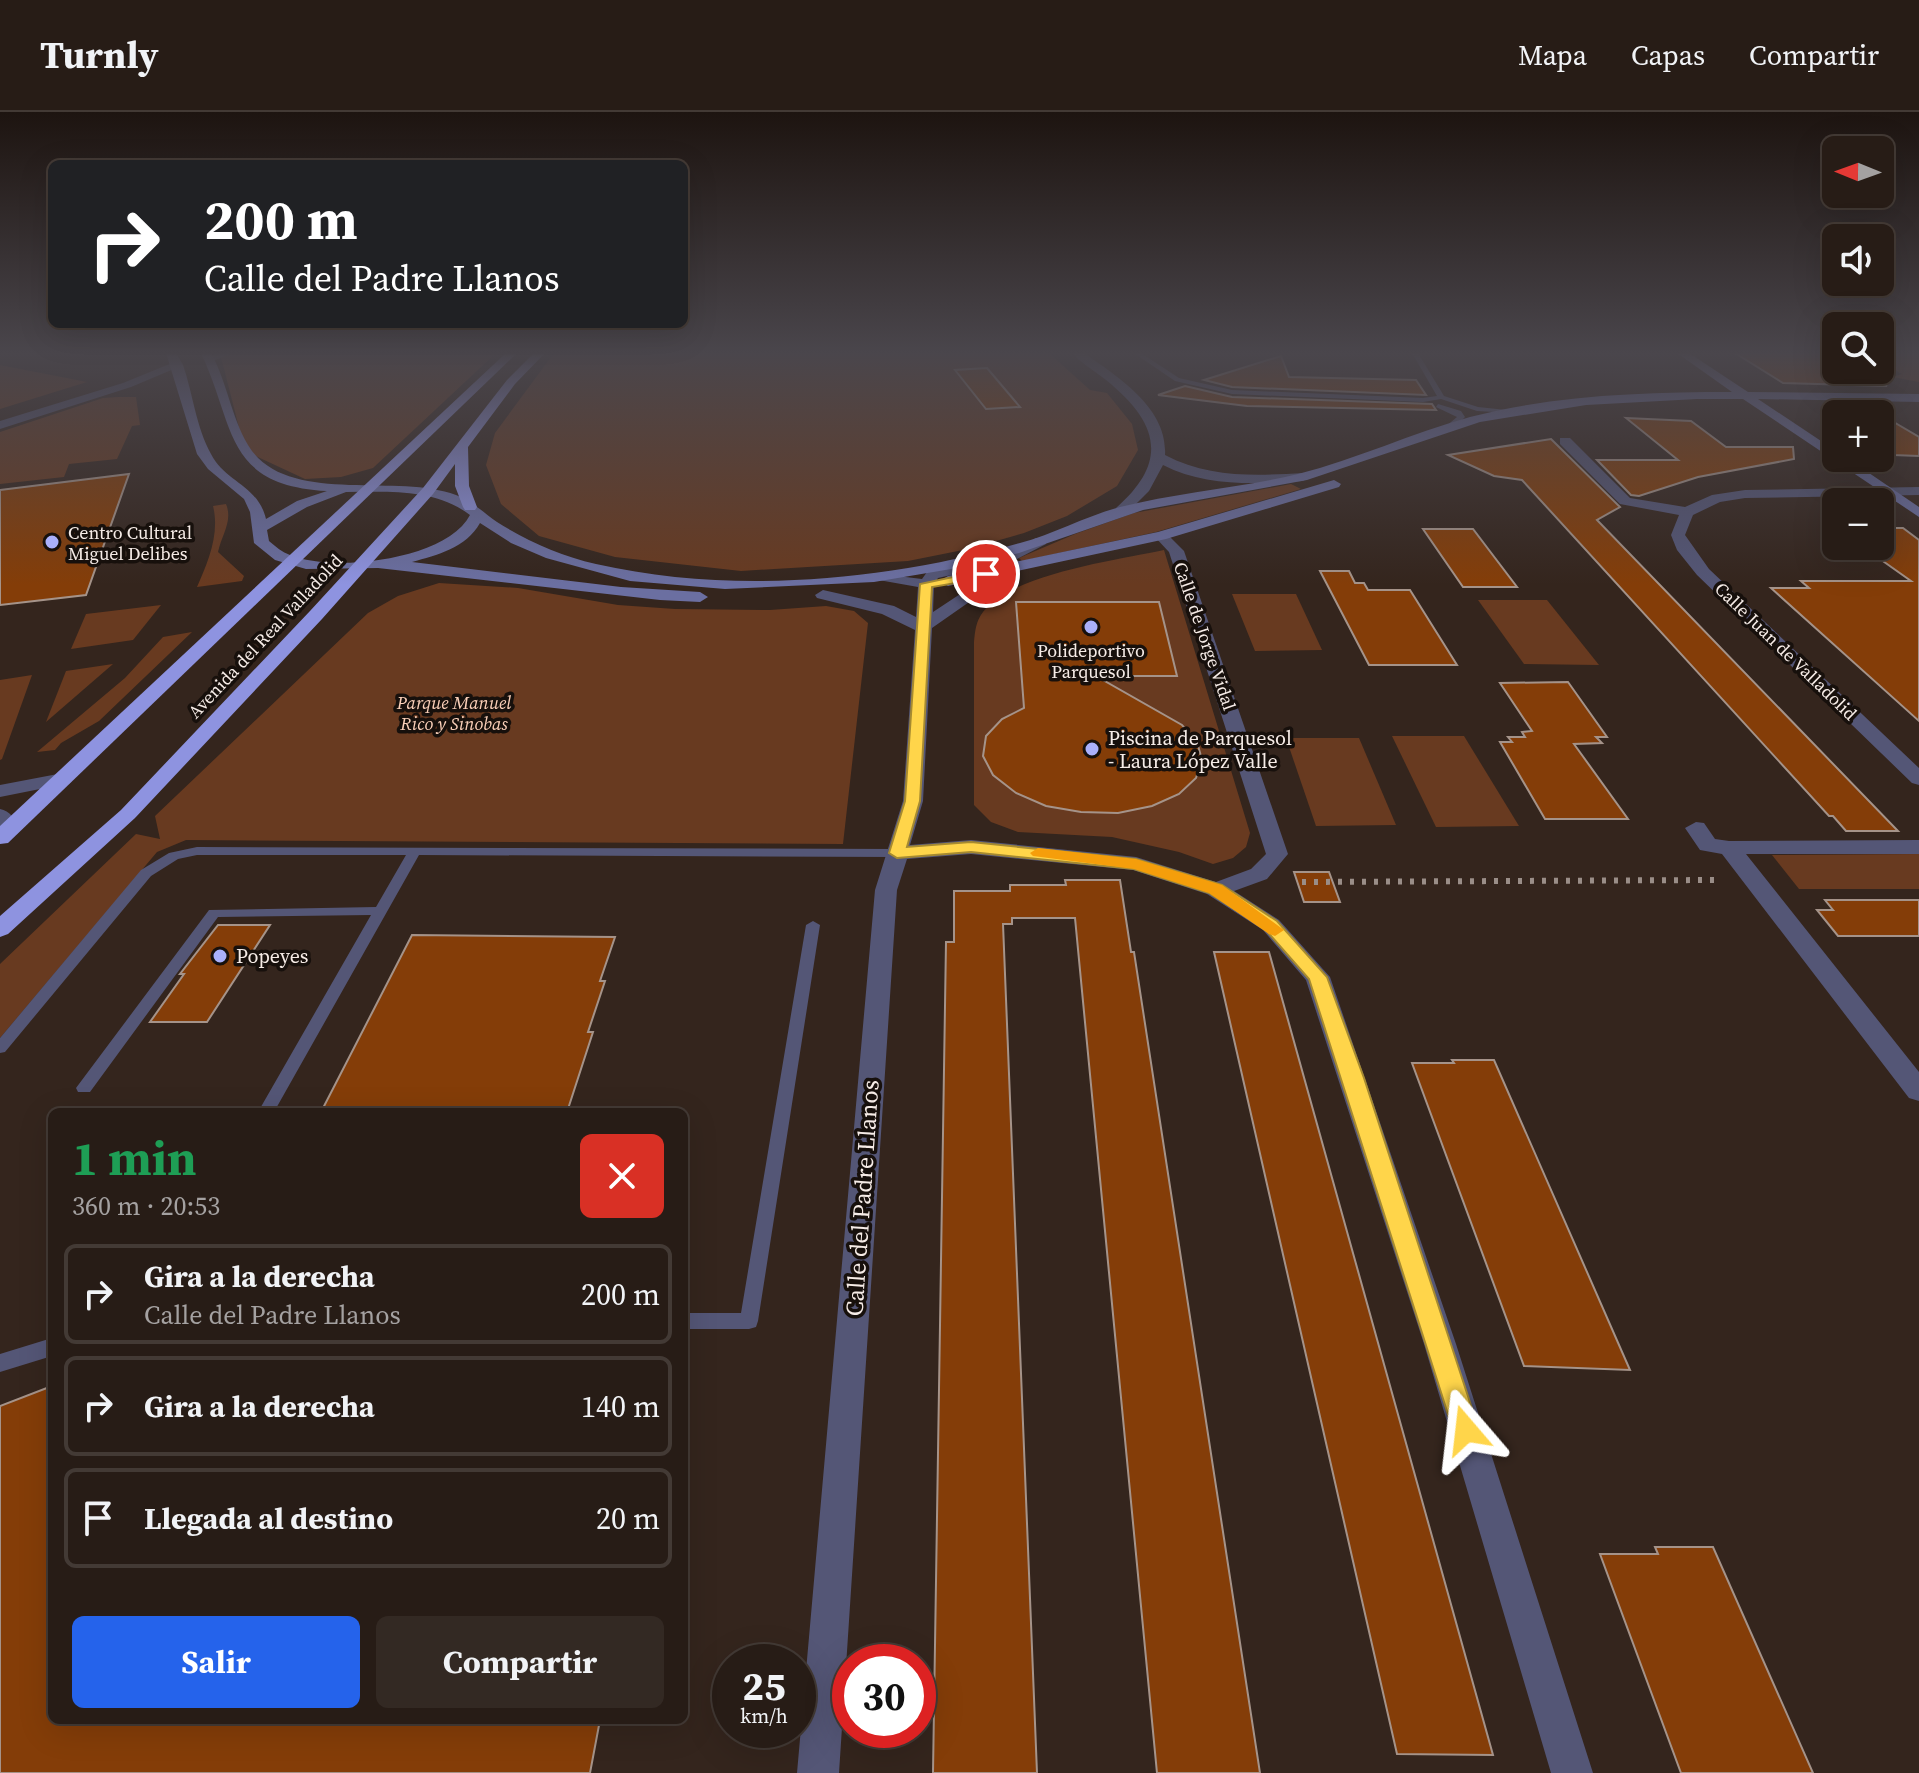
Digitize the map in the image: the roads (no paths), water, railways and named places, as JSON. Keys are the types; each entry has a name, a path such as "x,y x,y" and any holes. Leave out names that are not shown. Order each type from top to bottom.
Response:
{"highway":[{"name":"Avenida del Real Valladolid","path":"3,827 63,779 430,431"},
{"name":"Avenida del Real Valladolid","path":"0,929 128,814 362,565 428,491 473,431"},
{"path":"462,445 462,486 474,511"}],"street":[{"path":"197,431 205,457 226,480 250,497 262,527 262,543 290,561 433,567 635,594 749,599 926,584 1007,570 1161,536 1299,496 1460,439 1493,431"},
{"path":"235,431 247,454 267,473 289,482 428,491 474,511 552,556 593,568 678,580 739,583 879,576 964,562 1041,541 1121,511 1303,477 1443,431"},
{"path":"1121,511 1149,482 1158,457 1156,431"},
{"path":"1797,431 1822,447"},
{"path":"1565,441 1625,501 1687,512 1717,498 1745,494 1822,493"},
{"path":"1158,457 1174,467 1203,476"},
{"path":"1858,472 1881,488"},
{"path":"1891,475 1918,492"},
{"path":"1149,482 1203,476 1254,480 1303,477"},
{"path":"262,527 302,504 353,488"},
{"path":"1894,493 1918,492"},
{"path":"1894,497 1919,513"},
{"path":"384,565 430,552 455,541 468,531 474,511"},
{"name":"Calle Juan de Valladolid","path":"1687,512 1678,535 1685,550 1763,630 1919,779"},
{"name":"Calle de Jorge Vidal","path":"1161,536 1176,551 1277,854 1271,866 1246,882 1215,889"},
{"path":"926,584 933,575 1008,558 1041,541"},
{"path":"823,595 888,610 922,627 1007,570"},
{"path":"879,576 926,584"},
{"name":"Calle del Padre Llanos","path":"818,1773 886,890 913,801 926,584"},
{"path":"0,791 63,779"},
{"path":"1696,828 1708,845 1729,848 1919,847"},
{"path":"897,853 971,847 1136,864 1215,889 1271,925 1318,977 1440,1344 1572,1773"},
{"path":"1729,848 1919,1091"}],"lane":[{"path":"0,1048 146,873 174,856 211,851 413,854 897,853"},
{"path":"268,1108 413,854"},
{"path":"84,1088 214,913 381,911"},
{"path":"688,1321 749,1321 813,925"},
{"path":"0,1363 48,1348"}],"railway":[{"path":"1302,882 1714,880"}],"place":[{"name":"Centro Cultural Miguel Delibes","path":"52,542"},
{"name":"Polideportivo Parquesol","path":"1091,627"},
{"name":"Piscina de Parquesol - Laura López Valle","path":"1092,749"},
{"name":"Popeyes","path":"220,956"}],"park label":[{"name":"Parque Manuel Rico y Sinobas","path":"454,712"}]}
